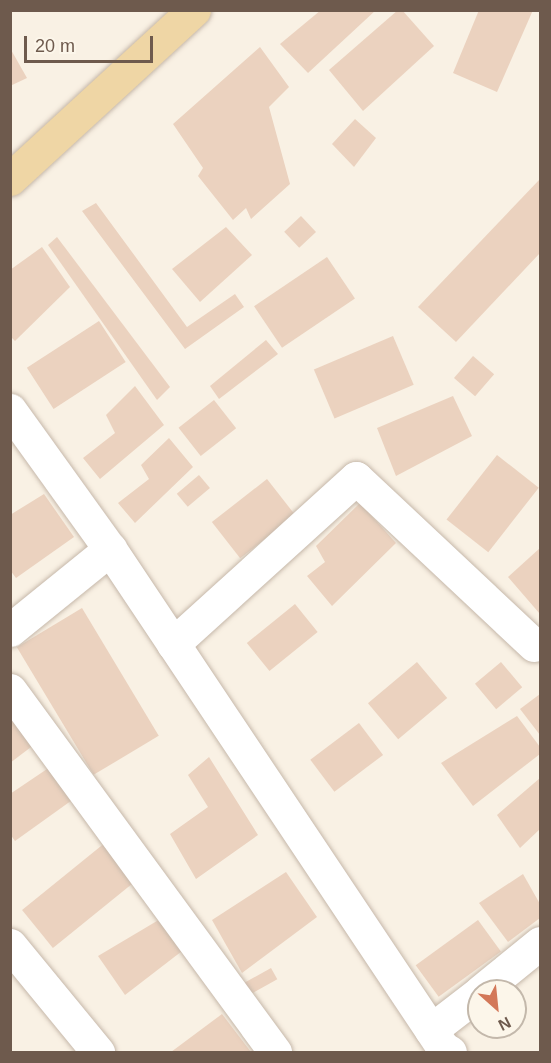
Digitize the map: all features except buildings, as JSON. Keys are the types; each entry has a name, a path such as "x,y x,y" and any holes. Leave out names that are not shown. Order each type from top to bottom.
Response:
{"main road":[{"path":"10,179 194,10"}],"street":[{"path":"10,410 110,549 441,1041 467,1008"},
{"path":"173,644 356,478 534,645"},
{"path":"10,630 110,549"},
{"path":"10,690 275,1053"},
{"path":"496,979 540,943"},
{"path":"10,945 98,1053"}]}
